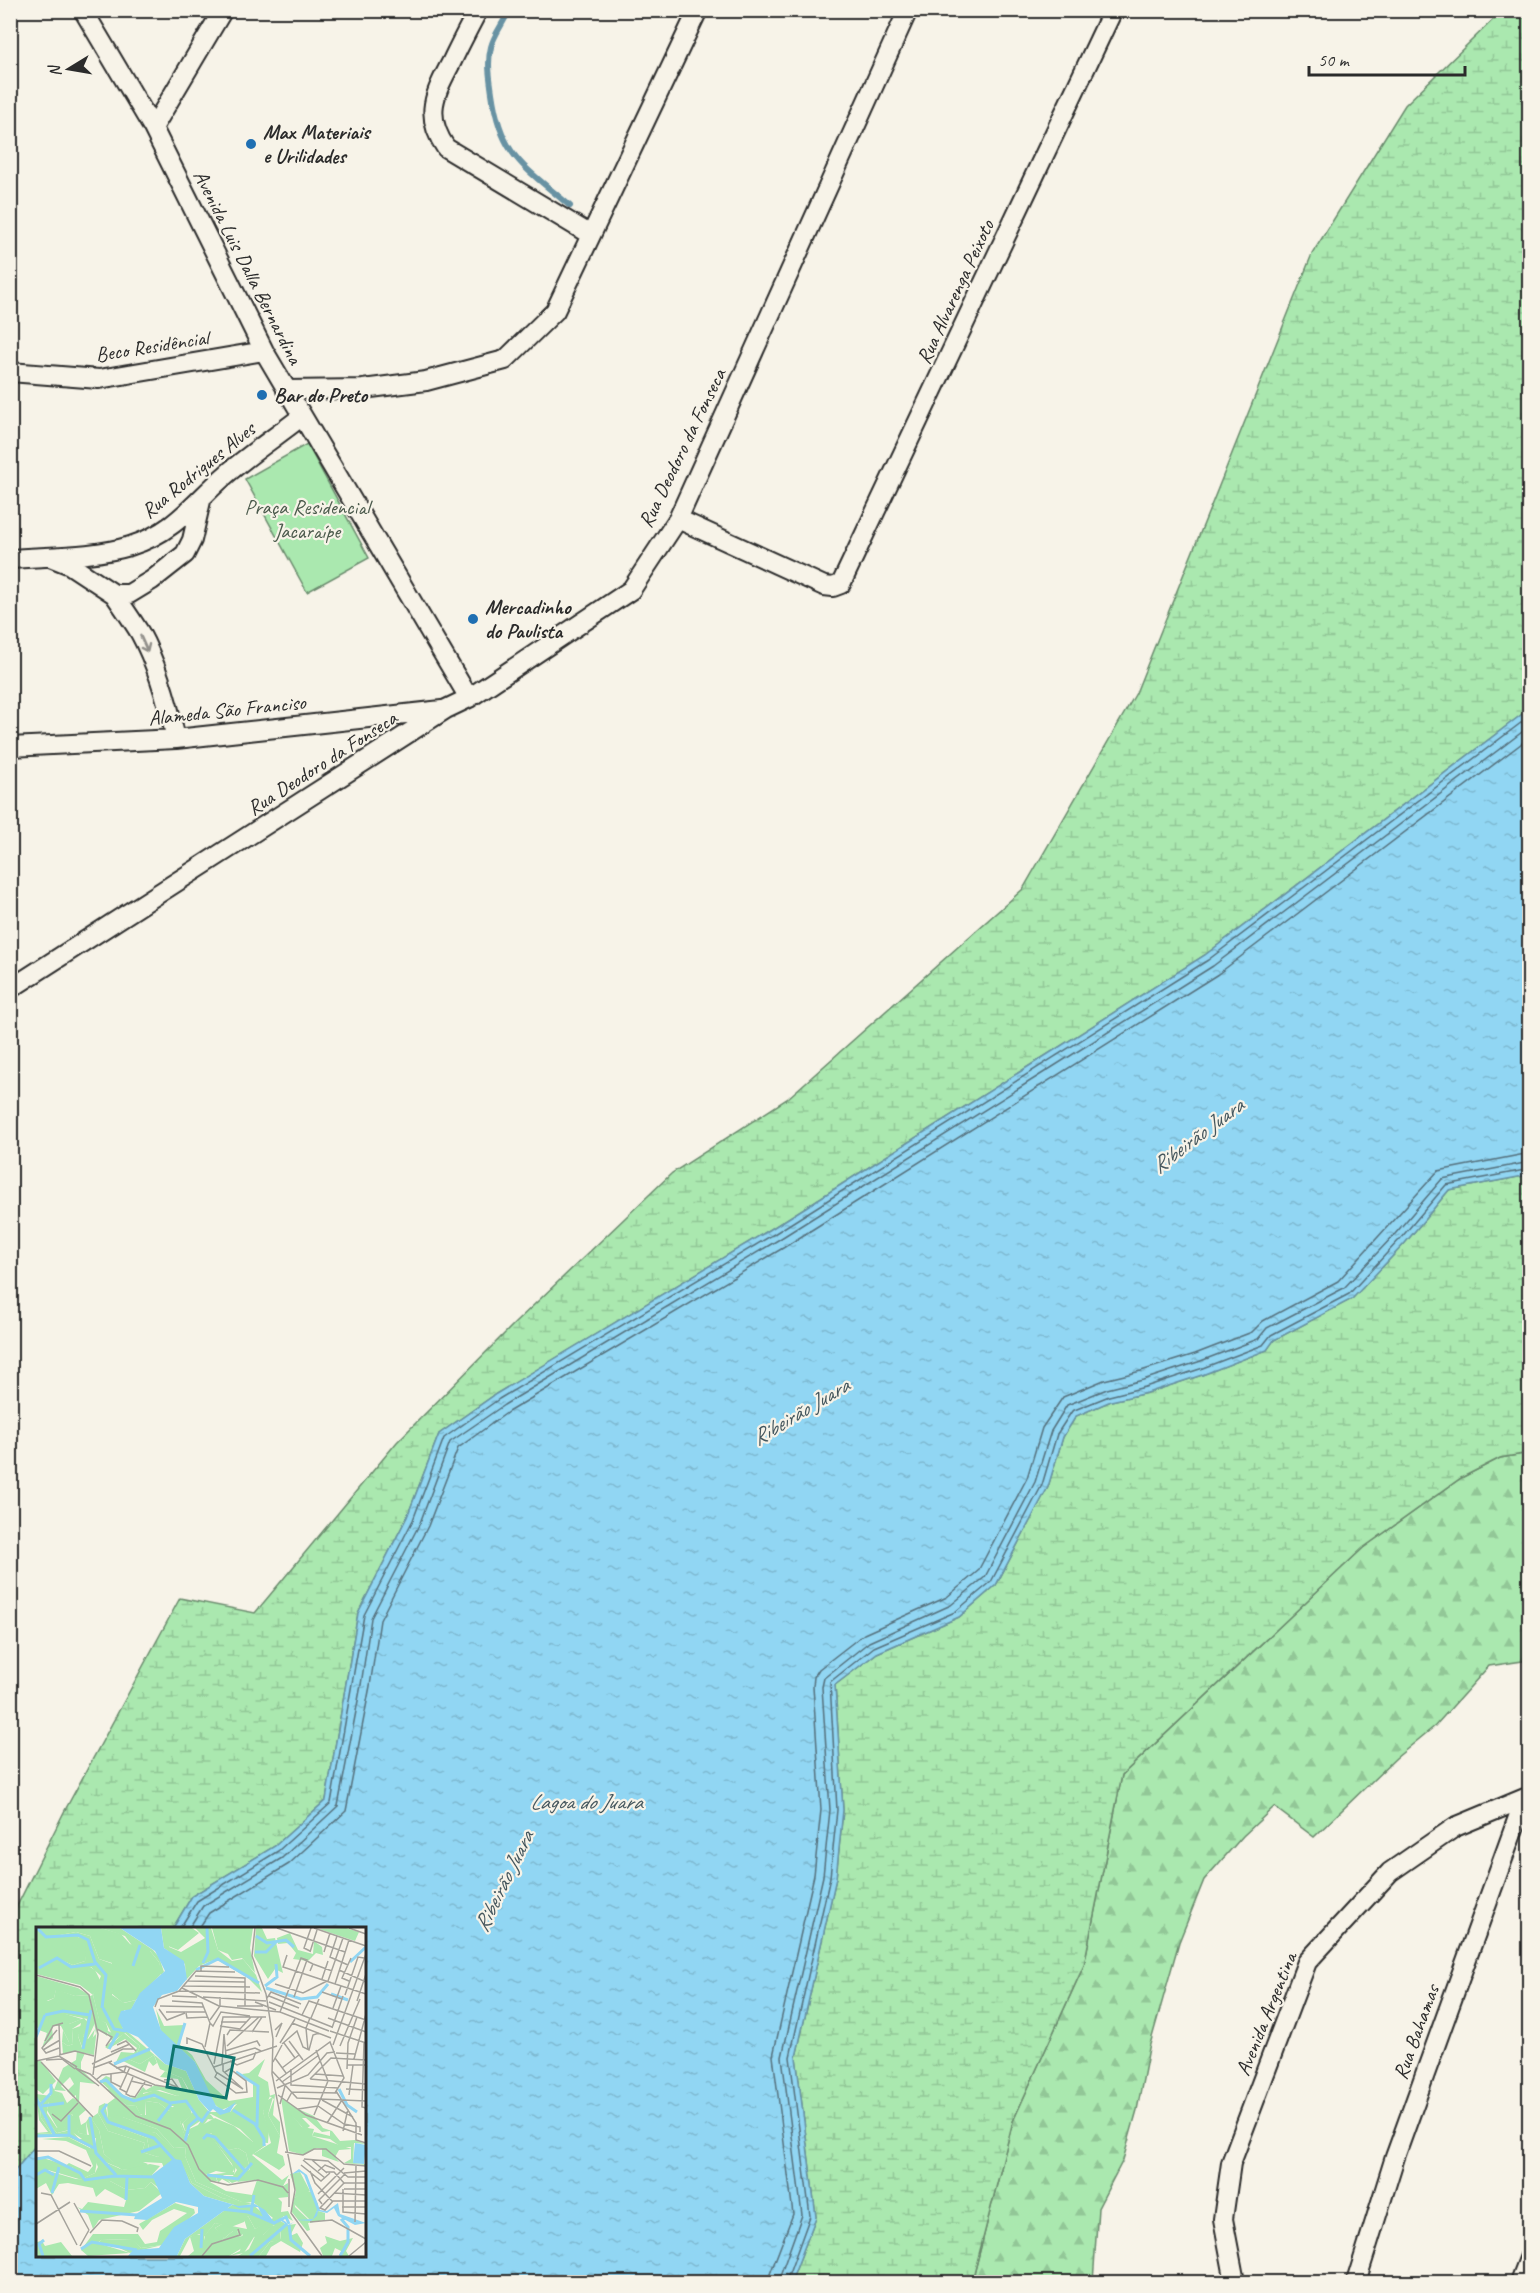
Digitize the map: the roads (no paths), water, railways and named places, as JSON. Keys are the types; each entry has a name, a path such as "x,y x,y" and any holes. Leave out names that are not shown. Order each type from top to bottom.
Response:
{"street":[{"name":"Avenida Luis Dalla Bernardina","path":"83,10 153,128 264,351 301,417 469,698"},
{"path":"153,128 223,10"},
{"path":"478,10 435,93 434,125 439,137 446,148 591,235"},
{"path":"286,390 363,389 426,381 505,360 555,311 698,10"},
{"name":"Rua Deodoro da Fonseca","path":"10,989 446,709 469,698 631,590 678,519 908,10"},
{"name":"Rua Alvarenga Peixoto","path":"678,519 824,586 832,587 841,584 1113,10"},
{"name":"Beco Residêncial","path":"10,372 99,379 264,351"},
{"name":"Rua Rodrigues Alves","path":"10,559 129,547 161,534 201,501 222,478 253,451 301,417"},
{"path":"114,594 129,594 185,554 192,540 201,501"},
{"path":"49,556 70,565 114,594 140,634 157,672 176,739"},
{"name":"Alameda São Franciso","path":"10,747 176,739 446,709"},
{"name":"Avenida Argentina","path":"1235,2283 1223,2219 1231,2163 1307,1962 1390,1872 1455,1827 1527,1799"},
{"name":"Rua Bahamas","path":"1356,2283 1395,2157 1527,1799"},
{"path":"1520,2283 1530,2256"}],"water":[{"name":"Lagoa do Juara","path":"1529,709 1529,1175 1449,1190 1405,1243 1352,1299 1274,1340 1267,1350 1147,1393 1111,1401 1076,1416 1063,1437 1048,1487 996,1585 959,1617 877,1653 835,1685 843,1810 836,1878 796,2057 816,2217 791,2282 11,2282 11,2175 36,2145 36,2257 366,2257 366,1927 174,1927 192,1896 275,1846 326,1800 358,1613 407,1517 439,1434 496,1394 771,1229 1205,955"}],"waterway":[{"path":"509,10 494,38 490,53 490,76 496,115 502,132 517,158 527,170 570,206"}],"place":[{"name":"Max Materiais e Urilidades","path":"251,144"},
{"name":"Bar do Preto","path":"262,395"},
{"name":"Mercadinho do Paulista","path":"473,619"}],"park label":[{"name":"Praça Residencial Jacaraípe","path":"307,519"}],"water label":[{"name":"Ribeirão Juara","path":"1197,1135"},
{"name":"Ribeirão Juara","path":"800,1411"},
{"name":"Ribeirão Juara","path":"503,1881"}]}
